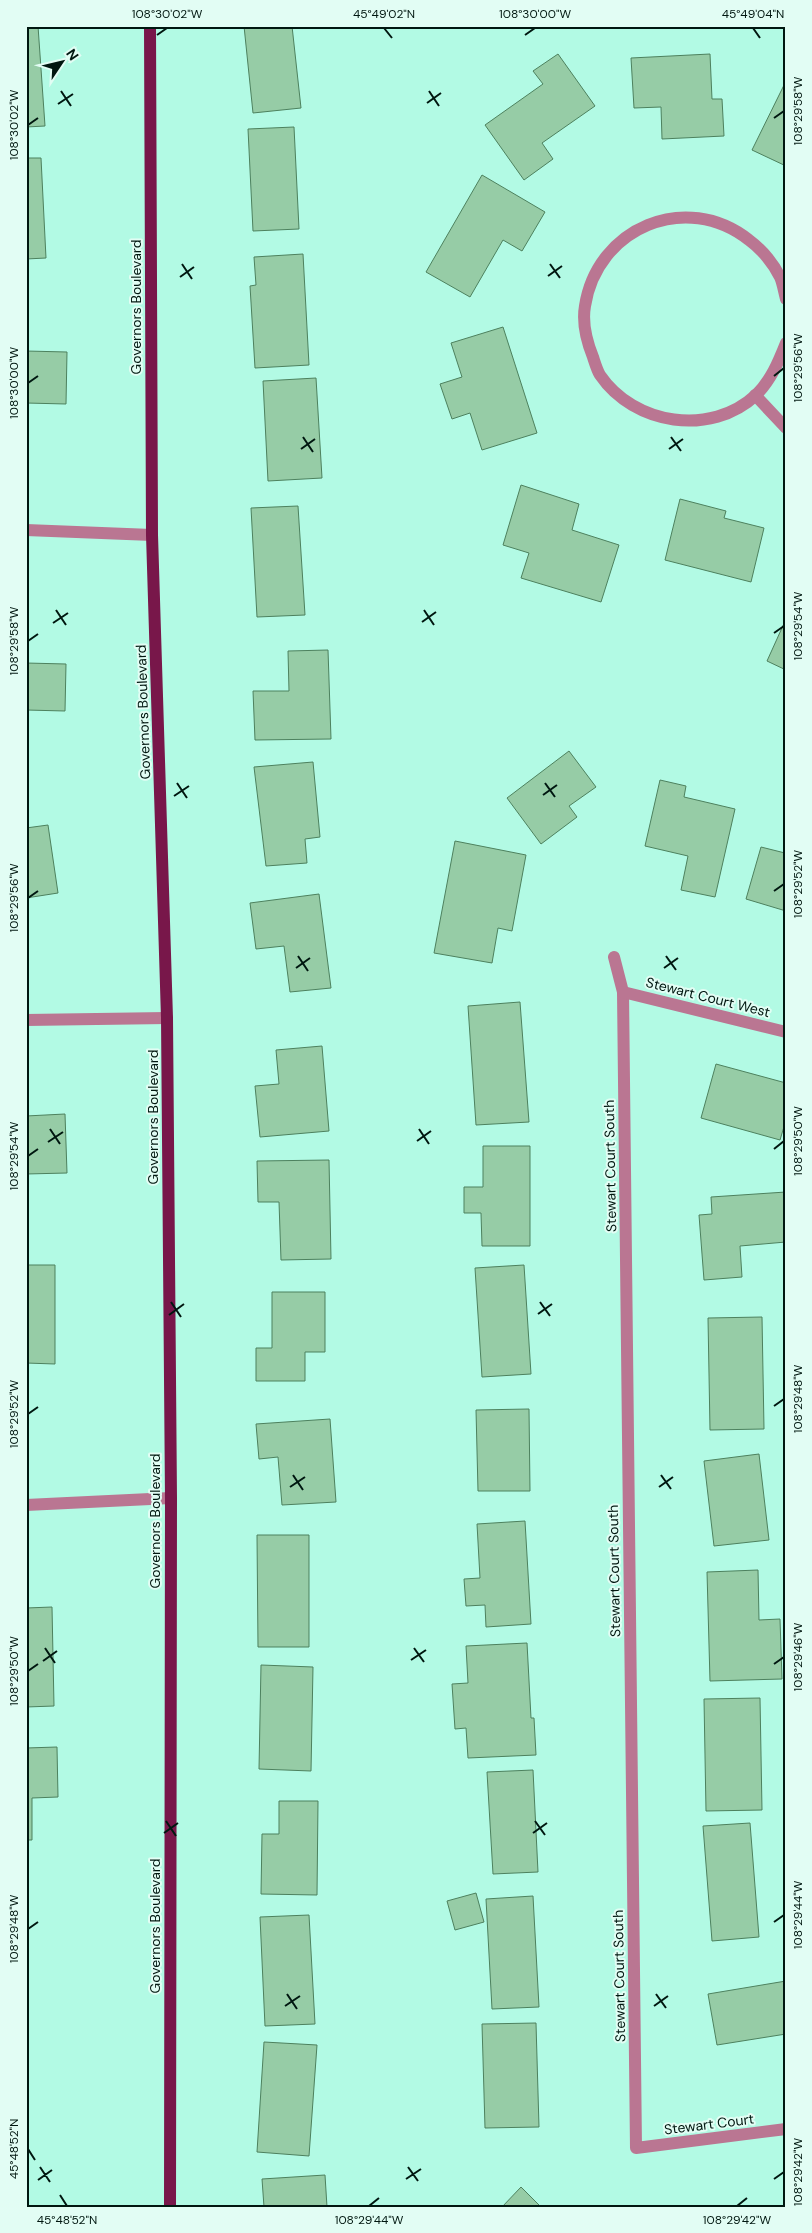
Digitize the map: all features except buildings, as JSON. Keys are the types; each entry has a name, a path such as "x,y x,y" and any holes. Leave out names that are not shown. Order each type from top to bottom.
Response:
{"main road":[{"name":"Governors Boulevard","path":"150,26 152,535 167,1018 171,1498 170,2207"}],"street":[{"path":"786,299 780,277 762,250 736,230 706,218 674,217 643,226 616,244 595,272 584,307 586,342 600,374 624,401 656,417 691,422 725,414 755,395 776,370 786,343"},
{"path":"755,395 786,428"},
{"path":"26,530 152,535"},
{"name":"Stewart Court South","path":"614,957 623,992 636,2148"},
{"name":"Stewart Court West","path":"623,992 786,1032"},
{"path":"26,1020 167,1018"},
{"path":"26,1505 171,1498"},
{"name":"Stewart Court","path":"636,2148 786,2129"}]}
